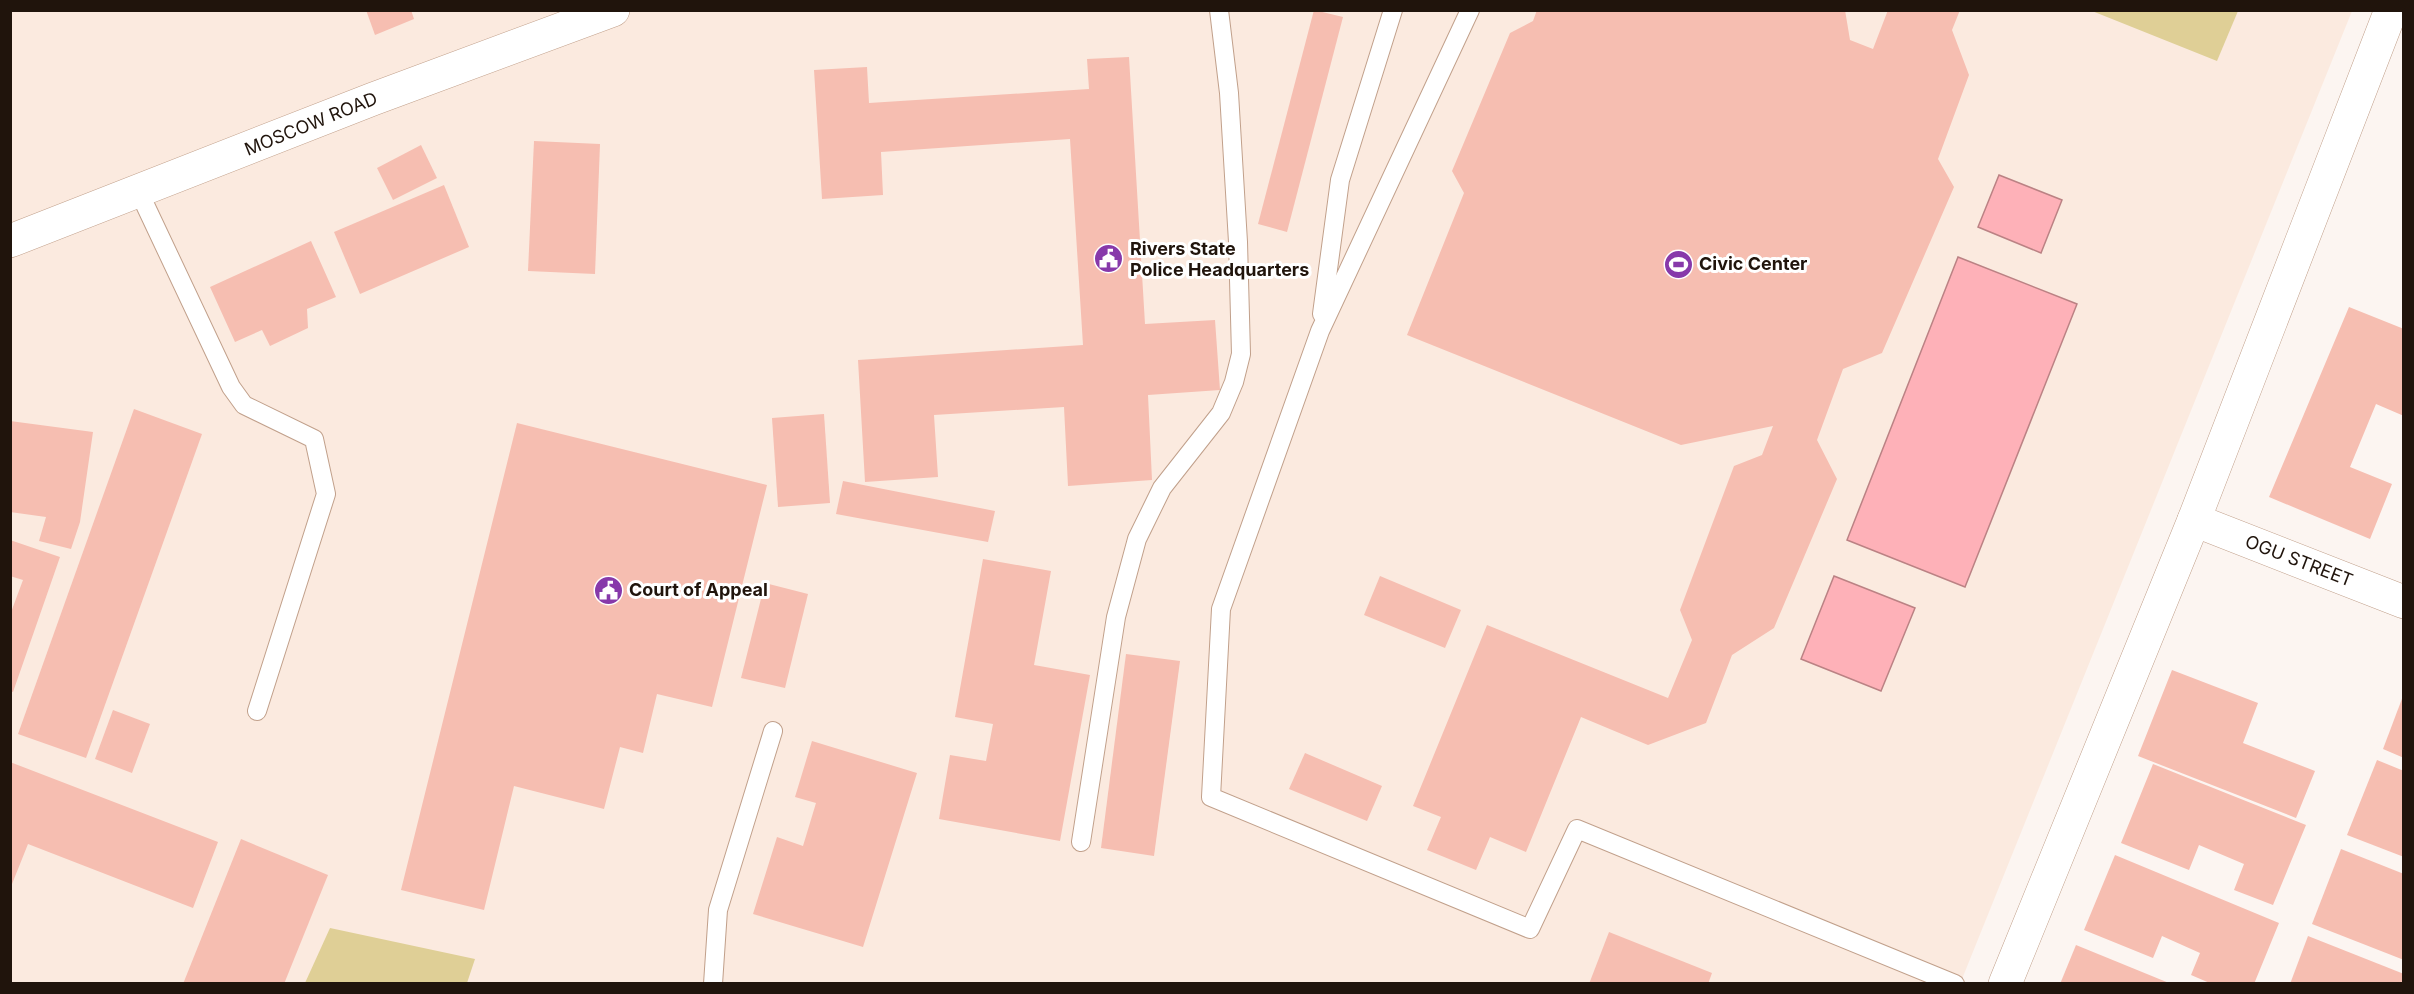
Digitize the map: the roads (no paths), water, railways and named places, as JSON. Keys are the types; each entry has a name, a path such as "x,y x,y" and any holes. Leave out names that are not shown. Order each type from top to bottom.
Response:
{"street":[{"name":"MOSCOW ROAD","path":"10,241 373,99 613,10"},
{"path":"2005,984 2194,520 2391,10"},
{"name":"OGU STREET","path":"2194,520 2403,602"}],"lane":[{"path":"1081,842 1116,616 1137,539 1162,488 1221,413 1234,382 1241,354 1239,254 1229,93 1219,10"},
{"path":"1320,331 1340,180 1394,10"},
{"path":"1470,10 1320,331 1221,609 1211,797 1530,929 1577,829 1954,984"},
{"path":"139,192 231,387 244,405 314,439 326,494 257,711"},
{"path":"713,984 718,910 773,731"}],"place":[{"name":"Rivers State Police Headquarters","path":"1109,259"},
{"name":"Civic Center","path":"1678,264"},
{"name":"Court of Appeal","path":"608,590"}]}
